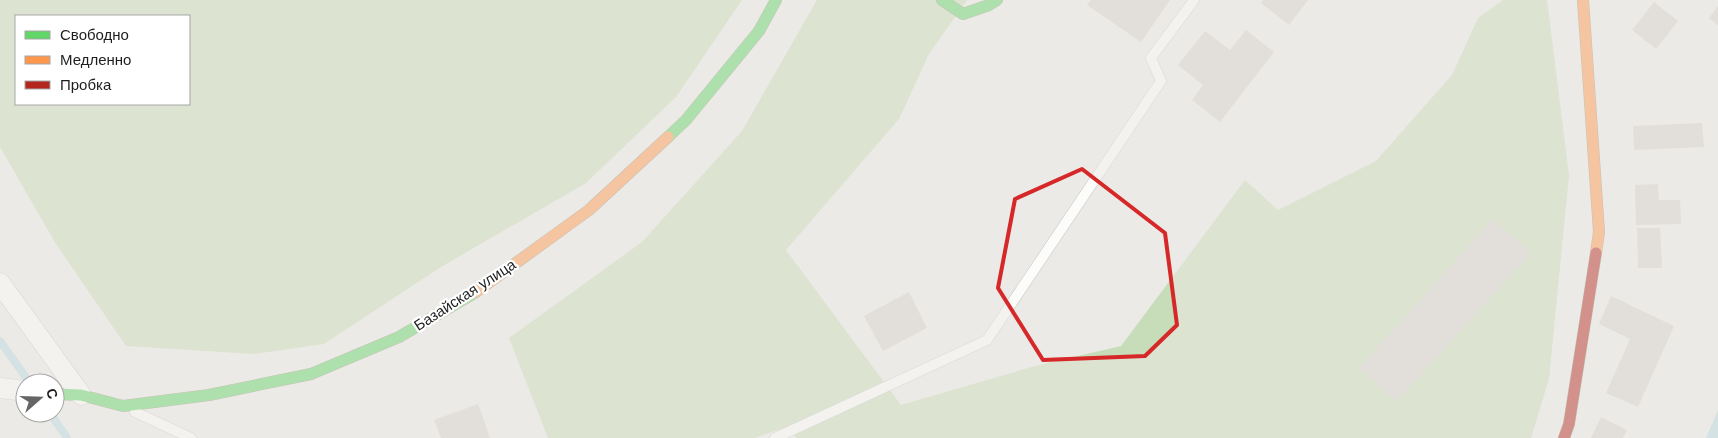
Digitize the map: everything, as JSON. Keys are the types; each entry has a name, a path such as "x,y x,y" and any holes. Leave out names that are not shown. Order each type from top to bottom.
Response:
{"street":[{"name":"Базайская улица","path":"68,395 123,406 209,395 310,374 399,337 467,298 589,210 686,120 759,31 776,0"},
{"path":"942,0 963,14 990,5 997,0"},
{"path":"1564,438 1569,424 1599,232 1583,0"},
{"path":"0,283 68,395"},
{"path":"2,388 15,390"}],"lane":[{"path":"775,438 987,340 1161,81 1151,58 1194,0"},
{"path":"123,406 191,438"}],"highlighted area":[{"path":"1082,169 1165,233 1177,325 1145,356 1043,360 998,288 1015,199"}],"green space":[{"path":"0,0 742,0 676,97 586,183 441,267 324,344 254,354 126,346 56,244 0,147"},
{"path":"817,0 967,0 929,54 899,119 786,250 901,405 1035,366 1121,346 1245,180 1278,210 1376,161 1452,75 1478,18 1503,0 1547,0 1569,176 1549,379 1531,438 797,438 786,427 755,438 548,438 509,338 642,242 742,131"}],"water":[{"path":"1718,410 1718,438 1706,438"}],"building":[{"path":"1091,0 1170,0 1141,42 1087,5"},
{"path":"1263,0 1308,0 1289,25 1261,3"},
{"path":"1654,2 1678,21 1656,49 1632,30"},
{"path":"1718,6 1718,25 1709,18"},
{"path":"1246,30 1274,52 1220,122 1192,100 1203,85 1178,65 1205,31 1230,50"},
{"path":"1702,123 1704,147 1634,150 1633,126"},
{"path":"1658,184 1659,200 1680,200 1681,224 1636,225 1635,185"},
{"path":"1493,219 1531,253 1396,402 1359,368"},
{"path":"1637,228 1660,228 1662,268 1638,268"},
{"path":"909,292 927,328 883,351 864,316"},
{"path":"1611,296 1674,326 1638,407 1606,393 1630,339 1599,324"},
{"path":"478,404 490,438 441,438 434,420"},
{"path":"1601,417 1627,430 1623,438 1591,438"}],"waterway":[{"path":"0,341 23,373"},
{"path":"57,423 67,438"}],"traffic: fast":[{"path":"668,137 686,120 759,31 776,0"},
{"path":"942,0 963,14 989,5 997,0"},
{"path":"65,394 81,395 123,406 209,395 311,374 399,337 476,292"}],"traffic: slow":[{"path":"1583,0 1599,232 1596,253"},
{"path":"476,292 589,210 668,137"}],"traffic: jam":[{"path":"1564,438 1569,424 1596,253"}]}
